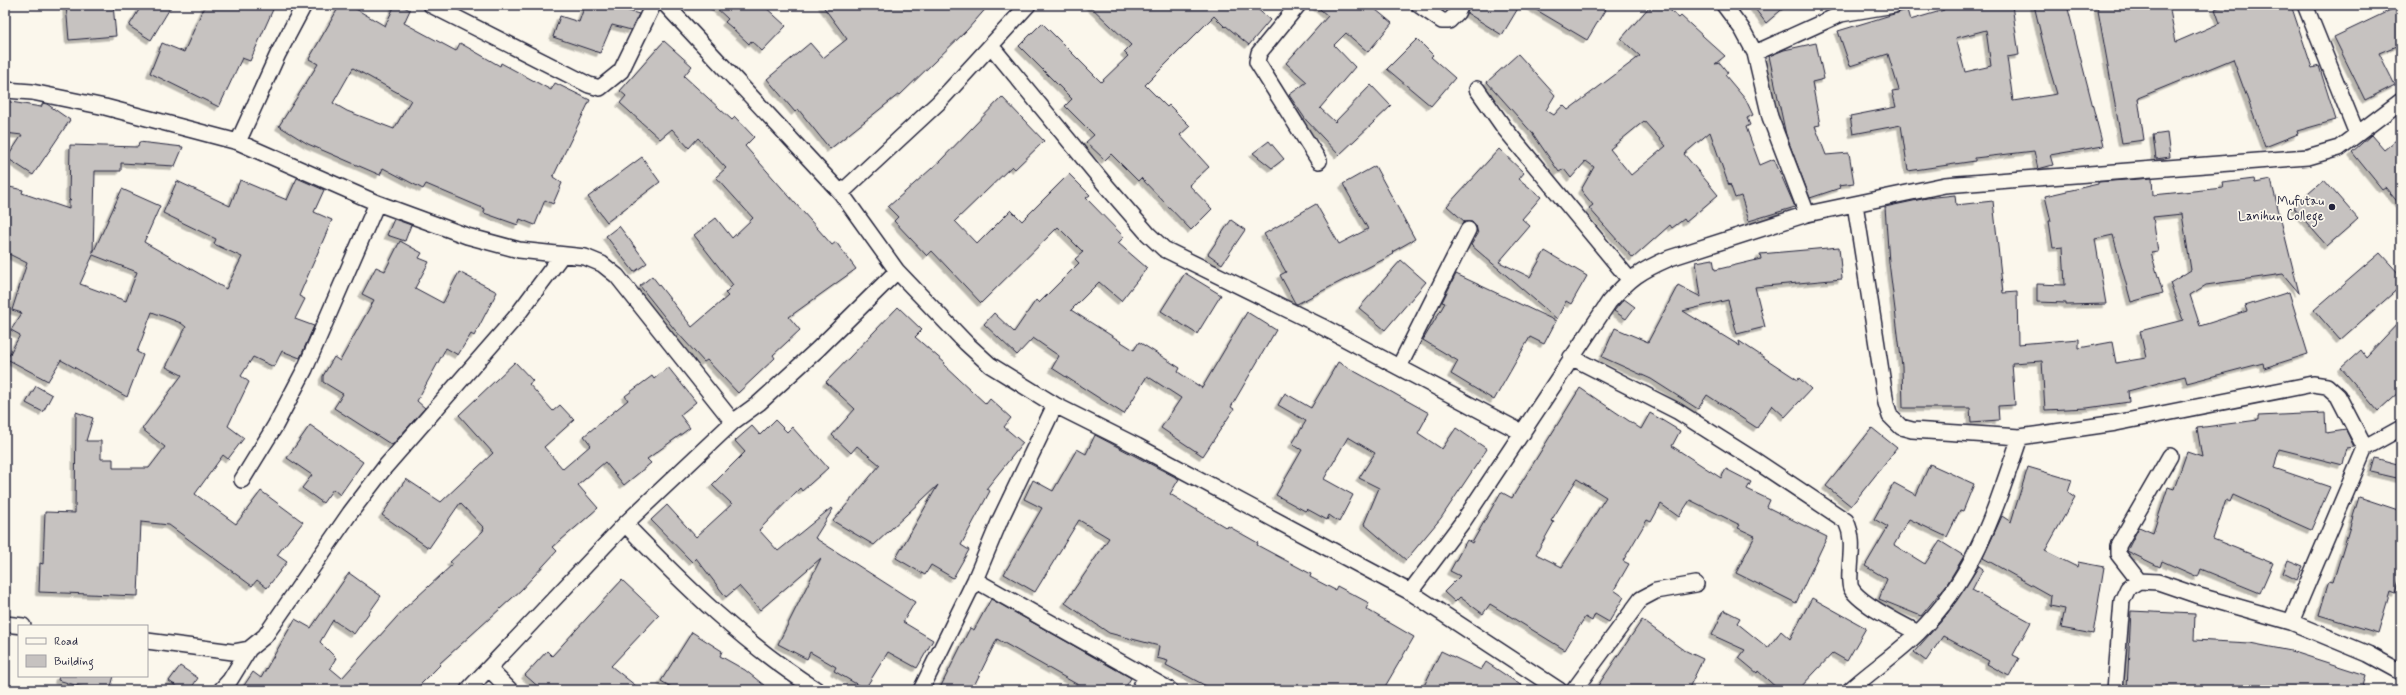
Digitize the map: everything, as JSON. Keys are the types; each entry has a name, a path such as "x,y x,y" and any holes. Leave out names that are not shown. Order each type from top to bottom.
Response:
{"street":[{"path":"238,142 278,54 304,5"},
{"path":"431,5 589,85 600,88 620,71 653,5"},
{"path":"666,5 841,193 897,271 966,343 990,365 1055,405 1410,592 1558,690"},
{"path":"841,193 938,103 992,47 1028,5"},
{"path":"1298,5 1259,53 1257,62 1319,161"},
{"path":"1419,5 1442,21 1449,21 1457,14 1461,5"},
{"path":"1724,5 1742,29 1755,53 1770,117 1807,214"},
{"path":"1755,53 1841,14 1894,5"},
{"path":"2305,5 2357,134"},
{"path":"992,47 1108,188 1148,234 1164,249 1399,367 1523,433"},
{"path":"1476,89 1510,135 1629,279"},
{"path":"5,90 32,92 105,107 238,142 377,204 467,236 500,246 584,257 602,264 617,276 734,422"},
{"path":"1410,592 1464,520 1609,302 1629,279 1670,258 1807,214 1945,185 2308,157 2339,148 2401,101"},
{"path":"242,480 275,426 305,369 377,204"},
{"path":"1856,204 1883,388 1890,416 1901,426 1912,430 2020,437 2116,423 2313,384 2327,386 2338,396 2365,448"},
{"path":"1399,367 1468,230"},
{"path":"221,690 230,680 249,649 265,636 350,513 385,468 515,318 562,254"},
{"path":"468,690 625,524 734,422 787,379 897,271"},
{"path":"1571,357 1677,411 1753,459 1846,521 1851,533 1852,544 1850,572 1851,588 1864,601 1918,633"},
{"path":"921,690 975,580 1000,520 1055,405"},
{"path":"2291,622 2365,448 2401,428"},
{"path":"1850,690 1918,633 1963,577 1994,514 2020,437"},
{"path":"2139,581 2118,554 2118,546 2170,456"},
{"path":"625,524 687,588 740,635 774,662 817,690"},
{"path":"975,580 1143,684 1170,690"},
{"path":"2115,690 2122,601 2128,588 2139,581 2158,582 2196,595 2291,622 2368,654 2401,672"},
{"path":"1574,690 1641,599 1656,591 1696,584"},
{"path":"5,624 18,625"},
{"path":"148,641 233,652 249,649"},
{"path":"489,669 510,690"}],"building":[{"path":"66,5 113,5 116,36 69,40"},
{"path":"142,5 172,5 151,40 129,26"},
{"path":"205,5 275,5 250,61 242,58 219,107 150,73 162,43 184,52"},
{"path":"340,5 349,5 385,26 395,5 400,5 410,10 404,23 456,51 460,43 500,66 501,63 551,90 555,83 590,100 553,177 562,183 553,204 545,200 535,225 520,219 518,225 484,213 485,209 426,184 423,189 383,168 380,175 308,144 279,126 318,64 309,59","holes":["353,68 411,100 394,129 347,111 333,103"]},
{"path":"585,5 620,5 619,8 639,14 631,30 612,25 600,53 553,37 560,16 579,22"},
{"path":"713,5 763,5 786,26 762,51 751,41 749,44 725,22 728,19"},
{"path":"822,5 989,5 967,30 900,95 899,94 830,149 798,109 795,112 767,79 810,43 823,58 847,39"},
{"path":"1089,5 1253,5 1270,20 1249,45 1226,26 1225,27 1214,16 1145,85 1167,107 1169,105 1190,126 1180,135 1209,167 1189,185 1212,209 1191,230 1141,178 1138,181 1111,154 1105,160 1086,142 1094,135 1065,106 1072,99 1019,46 1042,23 1101,82 1128,56 1124,52 1131,45"},
{"path":"1315,5 1370,5 1392,23 1368,52 1346,33 1334,45 1355,67 1320,108 1335,122 1371,85 1391,106 1339,155 1306,120 1289,95 1307,82 1286,63 1328,16"},
{"path":"1470,5 1520,5 1502,35 1467,13"},
{"path":"1528,5 1608,5 1587,40"},
{"path":"1651,5 1664,5 1679,18 1681,16 1725,56 1715,64 1720,63 1728,73 1725,75 1746,100 1753,115 1747,118 1750,125 1746,127 1760,165 1774,159 1795,207 1749,221 1741,196 1735,198 1730,184 1729,186 1710,132 1684,154 1718,195 1686,222 1684,219 1672,228 1670,225 1633,258 1589,208 1593,205 1581,190 1594,167 1586,161 1571,178 1564,169 1559,172 1533,134 1487,82 1518,54 1555,95 1546,110 1554,115 1563,105 1568,110 1640,56 1621,39","holes":["1644,121 1666,146 1631,175 1610,149"]},
{"path":"1752,5 1787,5 1766,23"},
{"path":"1955,5 2012,5 2019,55 2007,57 2013,101 2057,94 2034,5 2067,5 2103,146 2050,155 2053,165 2038,169 2034,151 1975,158 1975,161 1908,171 1901,125 1853,134 1850,116 1896,107 1892,91 1899,90 1888,54 1850,66 1838,31 1907,10 1910,20 1944,10 1944,8","holes":["1986,30 1991,66 1965,72 1956,38"]},
{"path":"2097,5 2169,5 2176,42 2220,23 2215,9 2226,5 2291,5 2312,68 2319,66 2336,120 2297,131 2298,134 2265,147 2233,59 2138,98 2144,140 2122,143"},
{"path":"2401,5 2401,44 2379,53 2395,85 2365,100 2334,37"},
{"path":"1417,39 1433,55 1431,57 1455,78 1431,106 1387,69"},
{"path":"664,41 692,66 684,76 732,120 735,117 754,137 745,146 832,245 836,242 856,269 789,317 800,330 773,355 775,358 738,393 707,360 704,362 675,330 640,286 652,276 692,327 728,296 725,293 733,285 694,235 716,218 732,238 753,218 716,177 726,168 698,138 689,148 672,129 660,139 620,103 626,96 620,91"},
{"path":"1816,43 1824,79 1812,82 1820,125 1815,126 1826,155 1849,153 1854,183 1839,185 1840,188 1810,198 1786,135 1769,56 1784,50"},
{"path":"1002,97 1044,141 1015,169 1012,166 955,221 977,244 1011,210 1022,221 1069,174 1090,195 1086,198 1124,237 1118,243 1147,268 1121,301 1099,282 1071,310 1134,350 1139,342 1180,368 1178,372 1202,388 1247,312 1276,330 1231,407 1234,409 1203,456 1161,428 1181,398 1147,376 1124,414 1052,368 1059,356 1033,338 1017,355 984,324 994,313 1014,332 1036,300 1039,303 1079,263 1075,259 1083,252 1058,227 981,303 932,251 927,256 894,221 898,217 888,207 940,161"},
{"path":"5,101 41,107 43,103 47,104 70,120 33,175 7,158 22,135 5,133"},
{"path":"2167,133 2170,157 2156,159 2153,135"},
{"path":"2371,135 2384,150 2401,136 2401,206 2385,187 2382,189 2352,152"},
{"path":"1269,141 1284,159 1272,168 1253,153"},
{"path":"139,142 183,147 175,166 121,163 121,171 95,171 93,253 122,189 160,206 144,242 226,289 242,257 214,244 216,239 163,213 177,181 230,206 240,180 287,200 297,178 324,190 314,212 332,220 299,296 305,299 295,319 314,326 300,358 282,351 274,367 253,357 241,376 249,382 228,426 244,438 228,459 223,455 195,494 236,524 261,491 303,522 277,555 287,562 267,588 257,580 252,586 169,525 141,522 138,596 39,592 40,563 43,564 45,512 75,513 76,412 93,418 86,441 101,441 101,459 113,459 113,468 149,468 165,447 142,429 182,375 166,367 186,327 181,323 152,312 137,352 143,355 127,397 61,360 48,381 7,359 20,335 11,330 22,313 12,310 27,263 5,252 5,186 23,190 22,193 69,209 69,200 71,201 69,199 70,145 138,147","holes":["93,255 137,272 126,301 80,284"]},
{"path":"1499,149 1524,173 1519,179 1541,197 1522,219 1530,226 1499,262 1530,277 1545,251 1587,276 1571,304 1566,301 1557,319 1471,245 1478,234 1476,225 1472,222 1465,222 1447,206"},
{"path":"642,157 660,182 607,222 588,197"},
{"path":"1375,166 1415,239 1392,252 1394,254 1297,304 1295,303 1280,275 1286,272 1264,234 1316,204 1339,244 1368,229 1343,184"},
{"path":"2152,178 2153,195 2223,188 2222,183 2254,179 2255,183 2271,180 2299,293 2283,274 2206,285 2190,295 2200,326 2247,311 2245,306 2289,292 2308,354 2264,368 2263,363 2187,383 2185,376 2128,391 2129,402 2087,408 2045,410 2042,361 2012,363 2015,405 1998,406 1999,420 1971,422 1970,408 1903,408 1902,366 1889,262 1885,207 1927,198 1955,195 1956,205 1993,201 2003,293 2017,292 2018,344 2079,339 2079,348 2112,342 2116,363 2146,358 2140,331 2183,320 2170,283 2191,270 2182,214 2153,217 2158,252 2151,253 2163,293 2131,302 2113,235 2095,239 2106,304 2066,305 2066,303 2037,302 2037,284 2065,285 2063,247 2053,248 2049,221 2051,221 2045,196 2098,184 2098,182"},
{"path":"2324,180 2358,219 2327,246 2293,207"},
{"path":"394,219 411,225 405,241 387,235"},
{"path":"1231,220 1245,230 1222,264 1208,254"},
{"path":"619,226 647,263 634,272 606,236"},
{"path":"400,241 422,253 419,258 429,262 415,288 443,303 459,272 497,292 474,336 471,334 458,355 446,348 417,401 425,408 392,445 334,408 343,394 323,382 323,376 334,357 340,361 374,300 362,294 376,267 385,271"},
{"path":"1839,247 1842,279 1755,287 1765,327 1737,334 1728,300 1683,311 1740,346 1739,341 1798,380 1799,378 1811,389 1785,417 1772,405 1757,428 1707,395 1698,409 1651,379 1602,357 1615,328 1648,342 1678,285 1701,297 1696,262 1713,259 1715,270 1761,259 1760,254"},
{"path":"2380,253 2401,276 2401,286 2340,340 2314,310"},
{"path":"1401,260 1426,282 1385,330 1359,308"},
{"path":"1185,273 1221,295 1197,334 1161,311"},
{"path":"1456,274 1556,321 1544,344 1530,337 1494,400 1451,374 1458,361 1423,340 1445,303 1442,302"},
{"path":"1624,299 1635,307 1626,319 1614,311"},
{"path":"898,307 922,330 915,337 945,363 944,365 986,404 990,399 1011,418 1004,427 1023,443 986,489 990,491 961,545 969,550 953,578 931,565 925,575 896,558 938,485 874,545 833,521 880,465 857,446 851,453 832,435 855,409 826,382"},
{"path":"2401,320 2401,390 2378,411 2341,368 2361,350 2366,357"},
{"path":"515,362 533,381 529,384 553,411 560,405 574,420 544,447 563,469 591,445 584,436 628,400 625,396 652,376 654,379 668,367 696,402 680,415 690,428 647,459 651,463 624,485 605,462 578,485 598,508 553,547 557,551 521,590 439,664 440,665 415,690 241,690 253,672 261,678 295,619 311,628 349,573 381,596 354,634 333,620 320,642 336,658 330,668 342,678 404,609 453,564 450,562 483,531 484,528 460,503 429,548 382,515 406,479 441,502 493,453 459,415"},
{"path":"1338,362 1429,413 1418,433 1442,449 1456,428 1487,449 1441,518 1406,560 1364,524 1379,488 1359,478 1375,453 1348,437 1324,479 1353,495 1339,522 1329,515 1327,520 1307,509 1305,511 1276,495 1302,450 1292,444 1306,421 1278,405 1285,393 1311,408"},
{"path":"36,386 52,395 43,412 26,403"},
{"path":"1580,388 1641,429 1650,413 1680,431 1672,446 1721,478 1726,469 1751,482 1747,489 1770,500 1767,507 1827,537 1796,603 1736,573 1755,536 1738,528 1740,525 1690,500 1679,517 1661,504 1651,522 1647,520 1623,561 1629,564 1614,590 1624,597 1609,622 1595,614 1592,621 1585,617 1565,650 1490,604 1483,614 1460,597 1455,602 1444,592 1460,576 1450,571 1467,540 1472,543 1501,492 1512,498","holes":["1577,479 1606,497 1562,567 1536,554 1554,522 1551,521"]},
{"path":"2325,413 2326,433 2346,430 2354,447 2347,448 2343,465 2279,449 2274,468 2330,487 2311,530 2233,495 2230,502 2226,500 2213,539 2273,563 2260,593 2201,569 2198,577 2162,561 2160,567 2127,551 2139,527 2153,533 2168,487 2174,489 2187,452 2202,457 2197,428 2258,420 2258,416"},
{"path":"775,420 787,432 792,427 828,468 802,491 800,488 759,530 778,551 831,508 833,509 815,538 915,602 903,622 933,640 917,668 888,652 865,689 834,671 836,667 810,652 807,659 778,644 821,558 760,610 739,586 726,597 696,558 692,562 651,520 667,505 696,537 732,504 712,485 745,452 735,441 752,426 760,435"},
{"path":"310,425 363,462 340,495 333,489 323,503 302,488 312,475 287,458"},
{"path":"1872,428 1897,448 1851,506 1826,486"},
{"path":"1095,435 1179,479 1170,494 1227,528 1228,526 1258,543 1257,545 1311,574 1310,577 1335,590 1337,586 1369,603 1366,609 1414,637 1383,690 1214,690 1166,665 1168,661 1157,658 1159,646 1109,633 1065,603 1109,538 1079,520 1035,592 1004,574 1042,508 1024,499 1033,480 1053,491 1077,449 1086,454"},
{"path":"2375,458 2401,465 2401,479 2371,472"},
{"path":"1930,464 1974,484 1963,511 1960,510 1947,537 1909,519 1894,545 1925,564 1940,541 1964,556 1947,584 1921,616 1879,599 1887,579 1865,566 1888,527 1874,519 1894,483 1916,495"},
{"path":"2028,467 2072,480 2068,492 2075,497 2045,551 2077,567 2078,562 2104,567 2093,634 2061,628 2065,609 2050,606 2051,596 1983,558 2002,516 2011,522"},
{"path":"2359,497 2401,511 2401,575 2395,594 2390,592 2378,633 2319,615 2329,581 2333,582"},
{"path":"2288,560 2303,566 2297,580 2283,573"},
{"path":"1979,566 1983,569 1972,590 2031,622 2013,655 2019,658 2009,676 1987,664 1989,661 1943,636 1926,661 1914,652 1945,617"},
{"path":"622,580 659,615 611,666 641,690 542,690 525,675 547,651 552,656"},
{"path":"1812,598 1866,628 1847,661 1833,653 1798,690 1779,690 1758,671 1757,673 1739,658 1745,650 1712,635 1724,610 1740,618 1737,623 1768,648 1781,631 1790,639"},
{"path":"991,599 1131,678 1124,690 1087,690 997,639 972,690 939,690 970,628 974,630"},
{"path":"2131,611 2195,614 2194,640 2250,643 2291,651 2366,675 2362,690 2127,688"},
{"path":"1642,620 1682,649 1703,659 1688,690 1595,690"},
{"path":"692,632 722,651 720,656 745,670 770,690 676,690 661,681"},
{"path":"1441,651 1481,670 1486,662 1528,690 1422,690"},
{"path":"180,666 198,678 190,690 182,690 169,681"},
{"path":"59,677 114,677 110,690 92,690 58,680"}],"place":[{"name":"Mufutau Lanihun College","path":"2332,207"}]}
